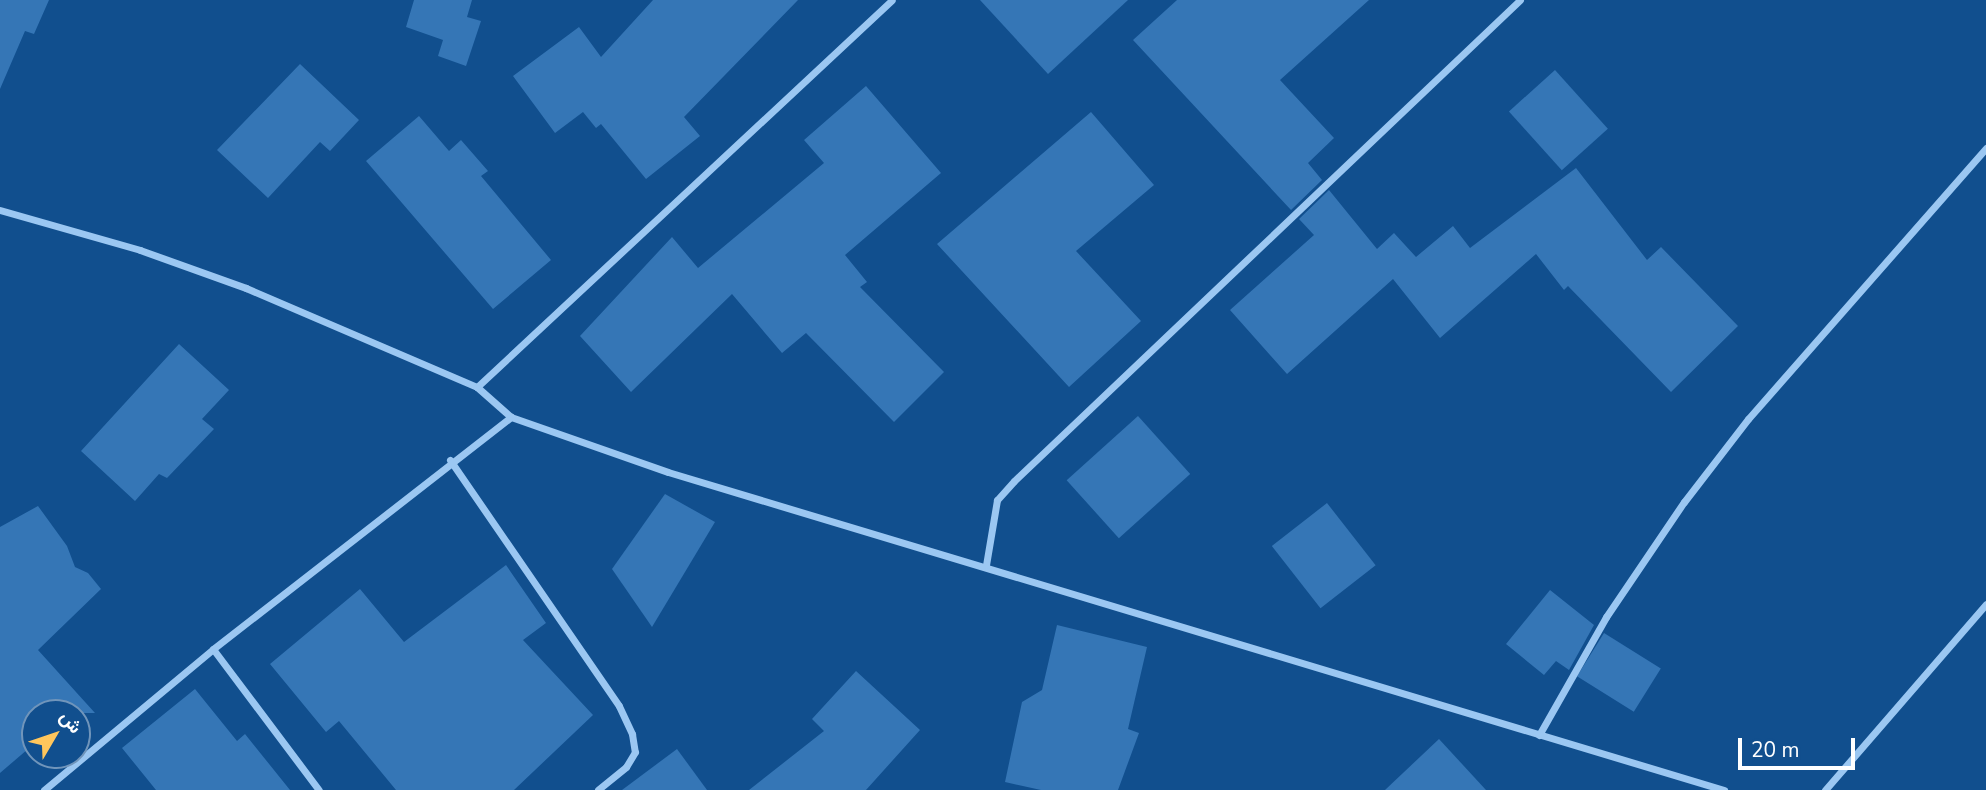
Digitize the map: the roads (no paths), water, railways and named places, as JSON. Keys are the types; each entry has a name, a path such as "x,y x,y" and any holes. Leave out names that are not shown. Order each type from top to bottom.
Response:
{"street":[{"path":"477,387 892,0"},
{"path":"986,565 997,500 1014,481 1273,239 1520,0"},
{"path":"1539,735 1606,617 1684,502 1748,419 1986,148"},
{"path":"0,210 140,250 246,288 477,387 511,417 668,472 986,565 1724,790"},
{"path":"44,790 213,649 450,460 511,417"},
{"path":"450,460 619,706 632,734 635,752 626,767 598,790"},
{"path":"1825,790 1986,604"},
{"path":"213,649 319,790"}]}
